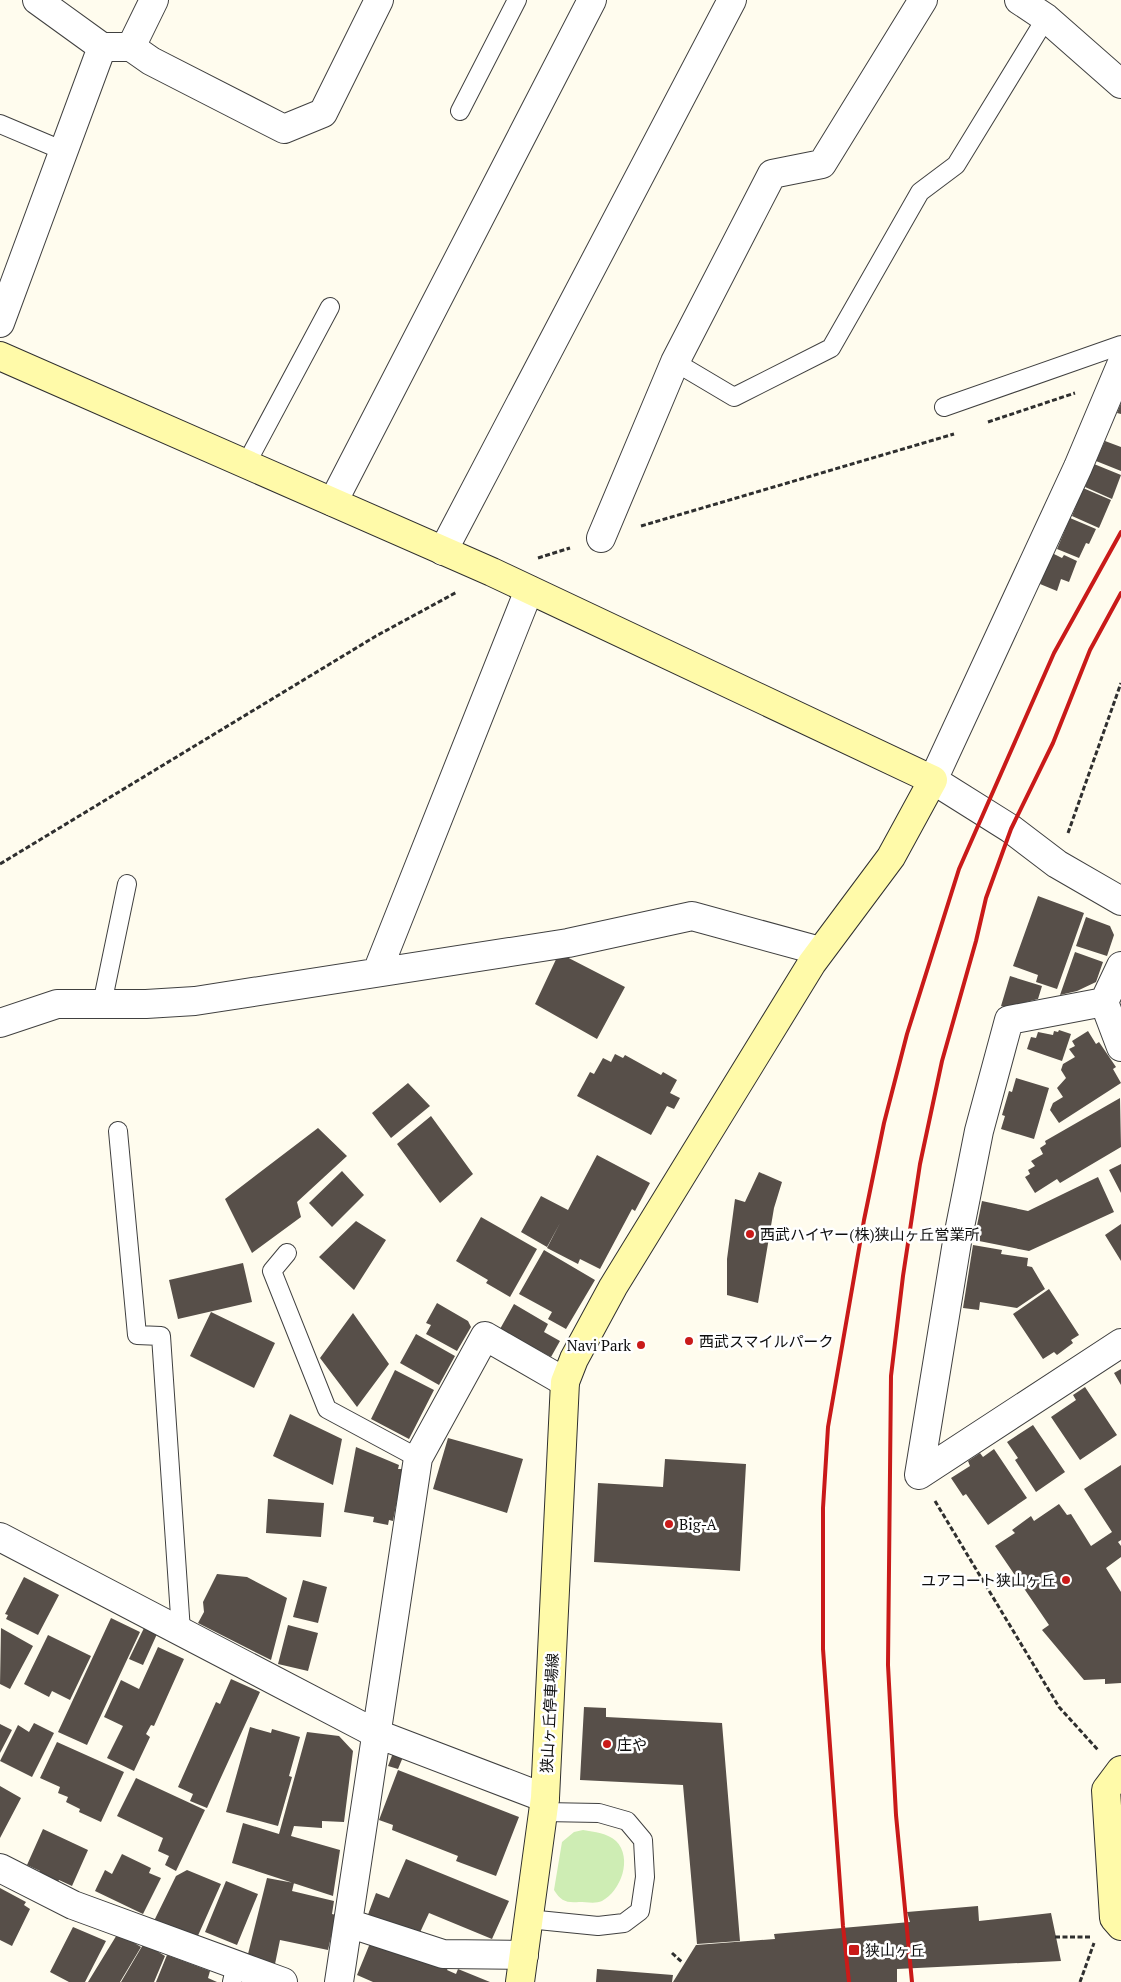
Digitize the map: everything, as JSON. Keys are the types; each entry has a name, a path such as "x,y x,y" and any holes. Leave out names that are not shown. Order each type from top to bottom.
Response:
{"street":[{"path":"38,0 102,47 131,47 152,61 284,129 323,112 380,0"},
{"path":"131,47 154,0"},
{"path":"333,502 592,0"},
{"path":"444,551 732,0"},
{"path":"601,538 675,362 772,174 822,164 923,0"},
{"path":"1019,0 1046,18 1121,84"},
{"path":"0,323 102,47"},
{"path":"0,356 444,551 933,780 1011,828 1058,864 1121,901"},
{"path":"933,780 1078,467 1121,365"},
{"path":"377,972 529,590"},
{"name":"狭山ヶ丘停車場線","path":"520,1982 544,1805 565,1382 574,1359 613,1288 820,951 892,857 933,780"},
{"path":"0,1023 57,1004 195,1001 568,943 692,916 820,951"},
{"path":"1121,966 1104,1002 1121,1047"},
{"path":"919,1475 959,1232 979,1131 1009,1020 1104,1002"},
{"path":"339,1982 375,1732 418,1458 485,1336 565,1382"},
{"path":"919,1475 1121,1343"},
{"path":"0,1537 375,1732 544,1805"},
{"path":"1119,1771 1106,1790 1114,1918 1121,1926"},
{"path":"0,1868 73,1905 234,1973 283,1982"},
{"path":"348,1924 443,1954 524,1955"}],"lane":[{"path":"460,111 517,0"},
{"path":"675,362 734,397 831,348 920,192 956,165 1046,18"},
{"path":"0,124 64,151"},
{"path":"246,464 330,307"},
{"path":"944,407 1121,345"},
{"path":"102,1004 127,884"},
{"path":"118,1131 137,1335 161,1336 181,1631"},
{"path":"287,1253 272,1271 327,1409 418,1458"},
{"path":"528,1919 598,1926 624,1923 640,1911 644,1886 644,1840 627,1821 599,1813 544,1805"}],"path":[{"path":"1058,864 1121,683"},
{"path":"919,1475 1059,1707 1119,1771"},
{"path":"1055,1937 1096,1937 1080,1982"},
{"path":"672,1953 683,1962"}],"green space":[{"path":"583,1830 609,1836 616,1841 624,1856 622,1874 615,1890 600,1902 567,1902 559,1897 554,1890 562,1842 574,1832"}],"building":[{"path":"1121,403 1121,414 1117,413"},
{"path":"1105,441 1121,447 1121,471 1096,461"},
{"path":"1094,464 1121,475 1112,499 1085,487"},
{"path":"1083,488 1111,500 1099,528 1072,516"},
{"path":"1070,518 1096,529 1089,544 1086,543 1079,558 1057,549"},
{"path":"1052,553 1062,558 1064,555 1077,561 1069,582 1061,579 1057,591 1040,584"},
{"path":"1038,896 1084,913 1057,989 1036,982 1038,975 1013,966"},
{"path":"1086,917 1110,926 1114,935 1107,956 1076,946"},
{"path":"1075,952 1103,962 1096,982 1077,991 1060,995"},
{"path":"559,953 625,987 597,1039 535,1004"},
{"path":"1010,976 1042,986 1038,999 1007,1007 1001,1006"},
{"path":"1059,1030 1071,1034 1062,1061 1027,1049 1031,1037 1036,1038 1038,1032 1053,1035 1054,1031 1058,1032"},
{"path":"1088,1031 1096,1044 1099,1042 1116,1067 1113,1069 1121,1083 1059,1123 1050,1110 1053,1103 1063,1097 1057,1088 1066,1078 1061,1070 1063,1064 1075,1057 1069,1049 1075,1046 1072,1041"},
{"path":"615,1054 623,1058 625,1055 661,1075 663,1072 677,1080 670,1093 680,1098 674,1109 667,1106 651,1135 577,1096 590,1072 594,1074 603,1058 611,1062"},
{"path":"1016,1078 1049,1088 1034,1139 1001,1129 1005,1116 1002,1115 1009,1091 1012,1092"},
{"path":"408,1083 430,1106 391,1138 372,1113"},
{"path":"1120,1098 1121,1147 1060,1183 1057,1179 1035,1193 1025,1177 1030,1174 1028,1170 1035,1166 1031,1161 1043,1154 1040,1148 1046,1144 1045,1141"},
{"path":"431,1116 473,1174 440,1203 397,1144"},
{"path":"318,1128 347,1156 297,1202 301,1217 252,1253 225,1199"},
{"path":"597,1155 650,1183 635,1211 632,1209 600,1269 580,1259 578,1264 547,1248 560,1223 547,1247 521,1232 541,1196 568,1210"},
{"path":"1121,1164 1121,1193 1109,1170"},
{"path":"342,1171 364,1195 332,1227 309,1203"},
{"path":"759,1172 782,1182 774,1208 758,1303 727,1295 727,1259 735,1199 745,1202"},
{"path":"1098,1177 1114,1212 1029,1251 974,1240 982,1201 1028,1211"},
{"path":"481,1217 537,1249 510,1297 486,1283 488,1280 456,1261"},
{"path":"356,1221 386,1240 354,1290 319,1257"},
{"path":"1121,1224 1121,1261 1105,1235"},
{"path":"973,1245 1002,1250 1001,1254 1028,1258 1027,1266 1032,1267 1045,1289 1017,1308 980,1302 979,1310 963,1308"},
{"path":"544,1250 595,1280 566,1329 548,1319 552,1312 519,1294"},
{"path":"243,1263 252,1302 178,1319 169,1280"},
{"path":"1049,1289 1079,1335 1071,1340 1073,1343 1057,1355 1054,1352 1043,1359 1013,1314"},
{"path":"437,1303 468,1321 471,1327 457,1351 426,1334 431,1325 426,1323"},
{"path":"514,1304 548,1324 544,1332 560,1341 551,1357 500,1329"},
{"path":"211,1312 275,1343 254,1388 190,1356"},
{"path":"353,1313 389,1364 357,1407 320,1358"},
{"path":"416,1334 455,1356 439,1385 400,1363"},
{"path":"1121,1369 1121,1385 1114,1373"},
{"path":"395,1370 434,1390 409,1439 371,1419"},
{"path":"1085,1387 1117,1435 1080,1460 1051,1417 1076,1400 1073,1395"},
{"path":"290,1414 342,1439 333,1485 273,1456"},
{"path":"1033,1425 1065,1472 1036,1492 1015,1460 1018,1458 1007,1442"},
{"path":"448,1438 523,1459 507,1513 433,1489"},
{"path":"356,1447 399,1465 398,1469 403,1469 393,1521 389,1520 388,1525 373,1522 374,1517 344,1512"},
{"path":"994,1449 1027,1498 988,1525 966,1494 963,1496 951,1478 970,1466 968,1461 980,1453 983,1457"},
{"name":"Big-A","path":"665,1459 746,1464 740,1571 594,1562 598,1483 663,1487"},
{"name":"ユアコート狭山ヶ丘","path":"1121,1465 1121,1540 1118,1542 1121,1546 1121,1557 1106,1568 1121,1592 1121,1683 1105,1684 1105,1679 1084,1680 1042,1630 1049,1625 995,1546 1015,1533 1012,1530 1031,1516 1034,1521 1059,1504 1067,1515 1071,1514 1091,1546 1112,1532 1084,1489"},
{"path":"268,1499 324,1503 321,1537 266,1533"},
{"path":"217,1574 247,1577 287,1598 271,1660 198,1623 204,1612 203,1602"},
{"path":"24,1577 59,1595 38,1635 6,1619 8,1615 5,1614"},
{"path":"303,1580 327,1587 318,1623 293,1617"},
{"path":"111,1618 140,1632 87,1745 58,1732"},
{"path":"288,1625 318,1633 308,1671 278,1664"},
{"path":"1,1628 33,1646 10,1689 0,1684"},
{"path":"144,1628 157,1634 143,1665 129,1659"},
{"path":"48,1635 91,1656 70,1700 52,1691 49,1697 24,1684"},
{"path":"158,1647 184,1659 154,1726 151,1725 146,1734 150,1737 134,1771 107,1758 123,1726 104,1717 121,1680 139,1689"},
{"path":"231,1679 260,1692 207,1808 190,1801 193,1794 178,1787 216,1702 220,1704"},
{"path":"584,1707 606,1708 606,1717 722,1723 740,1941 697,1944 683,1785 580,1780"},
{"path":"34,1723 54,1733 32,1777 0,1761 18,1725 29,1732"},
{"path":"0,1724 12,1730 0,1753"},
{"path":"250,1727 271,1733 272,1729 300,1737 289,1776 292,1777 278,1826 226,1812"},
{"path":"307,1732 339,1736 353,1751 344,1822 322,1821 322,1828 294,1826 291,1836 340,1850 333,1896 232,1863 243,1823 279,1834"},
{"path":"57,1742 124,1772 101,1822 79,1812 80,1809 66,1802 68,1797 58,1793 60,1787 40,1778"},
{"path":"393,1753 403,1757 398,1769 388,1766"},
{"path":"398,1770 519,1817 496,1876 456,1861 458,1856 392,1830 393,1825 379,1820"},
{"path":"136,1778 205,1810 176,1871 165,1865 169,1856 158,1851 163,1838 117,1816"},
{"path":"0,1786 21,1798 0,1838"},
{"path":"43,1829 88,1850 72,1886 59,1880 57,1883 39,1875 40,1871 27,1865"},
{"path":"122,1854 151,1868 149,1873 161,1878 143,1914 95,1891 105,1870 112,1874"},
{"path":"406,1859 509,1901 492,1939 429,1913 416,1941 366,1920 376,1893 389,1898"},
{"path":"187,1870 221,1884 196,1940 153,1923 176,1876"},
{"path":"267,1878 294,1883 292,1891 334,1901 332,1914 336,1915 328,1950 280,1940 275,1964 247,1958"},
{"path":"226,1881 258,1894 237,1945 205,1932"},
{"path":"0,1888 26,1902 24,1905 30,1909 12,1946 0,1940"},
{"path":"978,1906 979,1921 1051,1913 1061,1961 897,1969 897,1982 673,1982 696,1945 775,1939 774,1934 910,1922 907,1912"},
{"path":"73,1927 106,1941 85,1982 69,1982 50,1972"},
{"path":"118,1933 141,1947 120,1982 88,1982"},
{"path":"373,1936 448,1968 447,1970 456,1974 458,1969 490,1982 373,1982 357,1975"},
{"path":"144,1943 165,1956 154,1982 121,1982"},
{"path":"167,1955 210,1971 208,1978 217,1982 156,1982"},
{"path":"597,1969 673,1975 672,1982 596,1982"}],"railway":[{"path":"849,1982 843,1926 823,1649 823,1508 828,1427 864,1220 884,1123 907,1034 959,869 1054,653 1121,532"},
{"path":"912,1982 896,1815 888,1665 891,1376 903,1276 920,1164 942,1061 976,941 986,898 1011,829 1053,743 1090,650 1121,593"}],"place":[{"name":"西武ハイヤー(株)狭山ヶ丘営業所","path":"750,1234"},
{"name":"西武スマイルパーク","path":"689,1341"},
{"name":"Navi Park","path":"641,1345"},
{"name":"Big-A","path":"669,1524"},
{"name":"ユアコート狭山ヶ丘","path":"1066,1580"},
{"name":"庄や","path":"607,1744"},
{"name":"狭山ヶ丘","path":"854,1950"}]}
